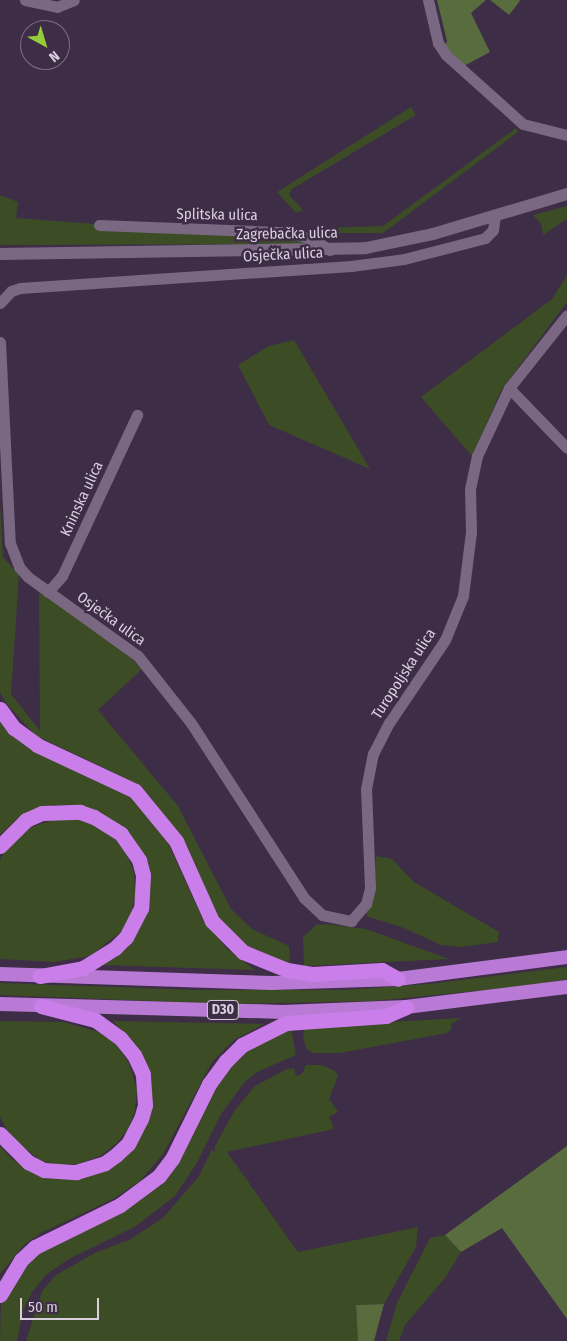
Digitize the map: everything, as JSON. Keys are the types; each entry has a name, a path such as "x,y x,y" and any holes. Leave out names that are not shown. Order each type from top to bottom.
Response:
{"highway":[{"path":"0,709 14,728 37,745 135,791 176,841 212,921 243,952 287,970 312,974 382,970 398,979"},
{"path":"0,846 26,820 42,813 80,812 94,817 121,834 139,860 143,875 141,908 126,938 115,948 83,968 40,976"},
{"name":"D30","path":"0,974 272,983 398,979 567,957"},
{"name":"D30","path":"0,1004 283,1012 406,1007 567,987"},
{"path":"0,1134 28,1162 44,1170 76,1172 105,1163 116,1155 128,1144 141,1119 145,1105 143,1074 134,1056 120,1038 95,1020 41,1006"},
{"path":"0,1295 20,1260 34,1247 120,1205 159,1176 180,1144 209,1084 226,1061 242,1045 286,1024 386,1016 406,1007"}],"street":[{"path":"26,0 57,7 74,0"},
{"path":"428,0 438,43 446,54 523,124 567,135"},
{"name":"Zagrebačka ulica","path":"1,254 330,250 392,244 567,194"},
{"name":"Osječka ulica","path":"0,303 11,291 20,288 351,266 404,259 485,238 493,230 495,216"},
{"name":"Splitska ulica","path":"99,225 285,232 314,239 330,250"},
{"name":"Turopoljska ulica","path":"350,920 366,904 370,888 366,789 373,754 455,620 468,572 472,471 509,388 567,315"},
{"name":"Osječka ulica","path":"0,342 10,543 19,567 48,592 138,656 191,723 304,898 322,914 350,920"},
{"path":"509,388 567,448"},
{"name":"Kninska ulica","path":"48,592 62,576 137,416"}],"green space":[{"path":"437,0 486,0 471,13 490,52 464,66 444,47 447,41"},
{"path":"490,0 519,0 520,1 509,15"},
{"path":"411,107 416,115 292,189 289,195 303,210 296,213 277,192"},
{"path":"516,128 518,132 383,233 321,233 321,228 383,226"},
{"path":"0,195 18,202 16,218 95,224 95,230 285,236 312,244 0,245"},
{"path":"567,206 567,219 543,235 541,224 533,215"},
{"path":"567,275 567,302 502,389 472,456 421,397 552,299"},
{"path":"294,340 370,469 269,425 238,365 269,346"},
{"path":"0,502 3,557 19,575 11,694 40,731 39,591 130,657 142,669 98,710 178,806 231,909 252,929 289,946 290,965 248,947 217,916 181,839 150,797 129,780 35,735 6,703 0,692"},
{"path":"0,718 133,799 165,837 203,920 227,949 255,970 100,965 130,942 146,911 149,893 121,826 97,811 69,805 52,805 18,818 0,835"},
{"path":"59,818 77,819 95,825 113,837 127,854 134,873 135,895 131,914 122,931 90,956 54,962 0,959 0,860 5,849 26,829"},
{"path":"376,856 392,859 414,882 499,932 498,942 461,947 441,945 404,928 366,916 374,886"},
{"path":"326,924 366,929 449,959 304,966 303,937 316,925"},
{"path":"567,967 567,979 528,986 373,1001 229,1004 0,995 0,983 196,990 344,990 429,984"},
{"path":"461,1018 451,1024 452,1029 447,1033 340,1053 312,1053 306,1048 303,1037 304,1027"},
{"path":"0,1021 63,1022 99,1032 115,1043 129,1063 137,1090 135,1111 128,1129 117,1143 100,1156 78,1164 56,1165 40,1160 11,1138 0,1117"},
{"path":"113,1021 264,1024 234,1040 212,1062 163,1154 140,1181 113,1199 41,1233 24,1245 0,1274 0,1146 13,1160 37,1174 51,1178 80,1178 141,1134 141,1054"},
{"path":"291,1028 296,1055 257,1072 244,1083 221,1114 198,1161 175,1196 136,1226 69,1259 47,1274 32,1292 23,1311 17,1341 0,1341 1,1299 10,1281 38,1251 137,1199 205,1099 244,1049"},
{"path":"306,1065 321,1065 335,1071 338,1076 329,1099 338,1112 329,1117 334,1129 227,1152 298,1252 418,1227 416,1247 384,1304 356,1305 358,1341 26,1341 42,1291 56,1275 95,1253 131,1239 163,1218 199,1176 212,1149 215,1153 215,1146 235,1110 255,1086 287,1069 294,1068 296,1076 302,1074"},
{"path":"567,1146 567,1319 502,1228 461,1252 445,1235"},
{"path":"445,1235 461,1252 445,1278 405,1325 399,1341 386,1341 397,1303 430,1238"},
{"path":"384,1304 374,1341 358,1341 356,1305"}]}
